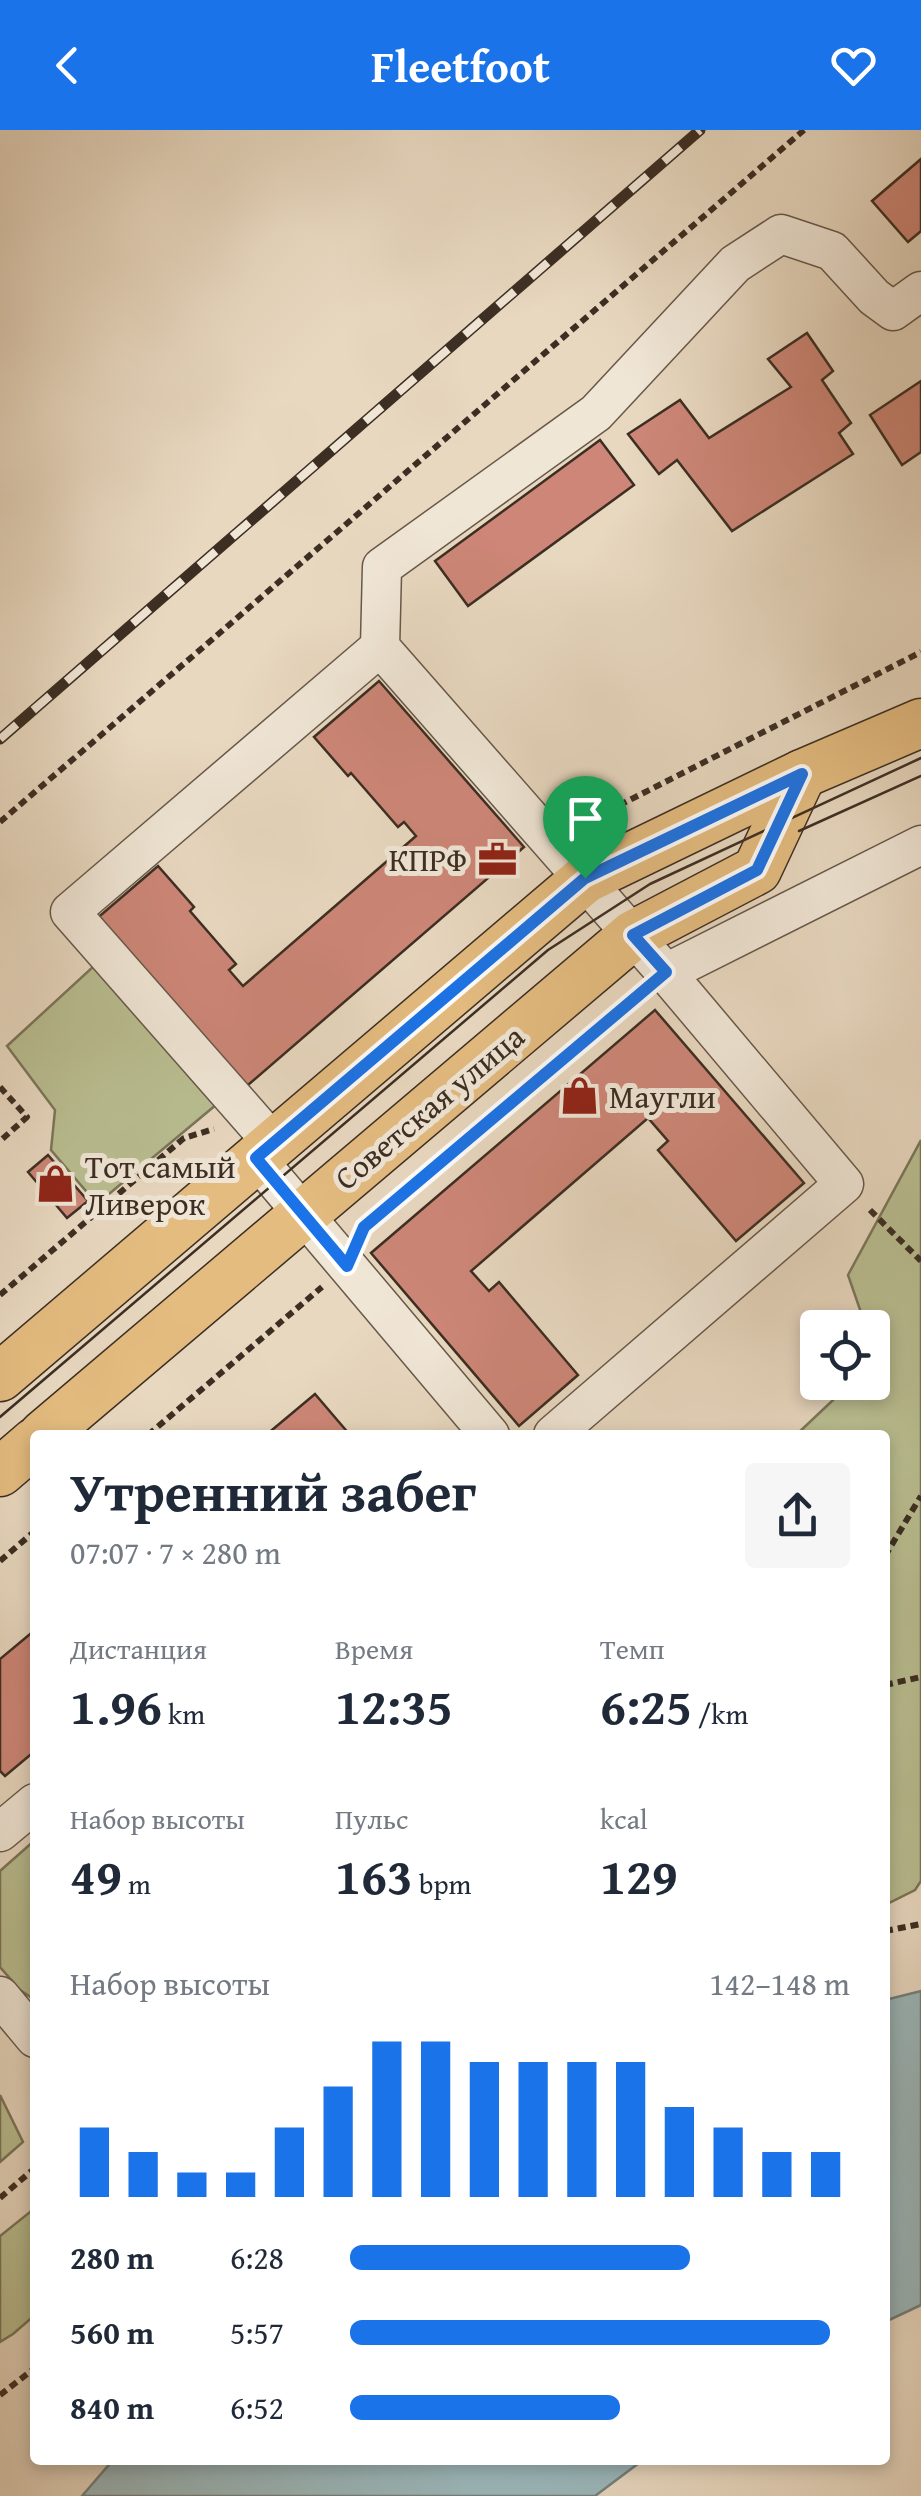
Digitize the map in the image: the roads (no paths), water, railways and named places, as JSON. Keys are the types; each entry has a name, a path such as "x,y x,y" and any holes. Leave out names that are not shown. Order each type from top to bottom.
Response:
{"main road":[{"path":"0,1377 585,878 802,774 921,724"},
{"name":"Советская улица","path":"50,1430 633,935 757,870 802,774"},
{"path":"0,1472 30,1446"}],"street":[{"path":"558,1430 844,1184 585,878 380,647 382,566 596,412 735,264 781,234 832,251 874,297 893,311 921,291"},
{"path":"380,647 70,912 264,1151 303,1214 481,1430"},
{"path":"666,972 921,845"},
{"path":"0,1832 30,1807"},
{"path":"0,1996 30,2032"}],"water":[{"path":"921,1991 921,2305 890,2320 890,1999"},
{"path":"109,2465 636,2465 595,2496 82,2496"}],"tram line":[{"path":"0,1417 548,950 650,884 921,758"},
{"path":"799,831 921,776"}],"railway":[{"path":"0,739 700,130"}],"place":[{"name":"КПРФ","path":"497,859"},
{"name":"Маугли","path":"579,1096"},
{"name":"Тот самый Ливерок","path":"55,1184"}]}
